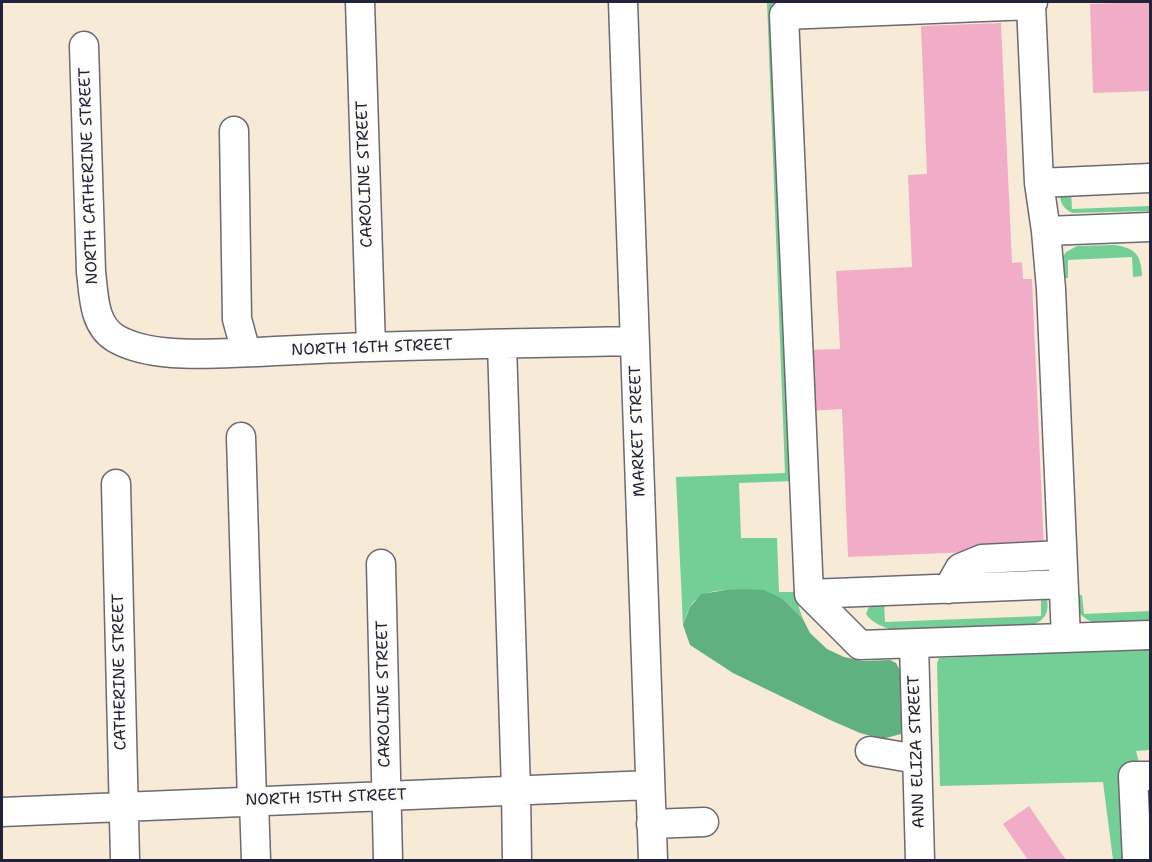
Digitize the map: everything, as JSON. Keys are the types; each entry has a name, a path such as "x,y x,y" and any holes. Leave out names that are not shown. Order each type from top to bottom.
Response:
{"street":[{"name":"CAROLINE STREET","path":"360,2 371,347"},
{"name":"MARKET STREET","path":"623,2 652,861"},
{"path":"1066,638 1051,289 1039,183 1031,3 784,15 809,594 860,645 914,644 1150,635"},
{"name":"NORTH CATHERINE STREET","path":"84,46 90,272 99,319 104,329 113,337"},
{"path":"234,131 237,319 246,352"},
{"path":"1039,183 1150,178"},
{"path":"1046,231 1150,227"},
{"name":"NORTH 16TH STREET","path":"113,337 126,343 163,352 196,354 371,347 634,341"},
{"path":"502,344 517,861"},
{"path":"240,436 256,861"},
{"name":"CATHERINE STREET","path":"116,484 124,861"},
{"path":"948,589 960,568 982,559 1062,555"},
{"name":"CAROLINE STREET","path":"381,564 388,861"},
{"path":"809,594 1063,584"},
{"name":"ANN ELIZA STREET","path":"914,644 920,861"},
{"path":"870,751 917,759"},
{"name":"NORTH 15TH STREET","path":"2,812 650,785"},
{"path":"1137,861 1145,788"},
{"path":"651,824 704,822"}],"green space":[{"path":"767,2 774,2 794,481 739,483 741,538 777,538 779,592 796,592 803,619 783,599 776,596 729,590 706,593 697,599 689,609 683,625 676,477 785,473"},
{"path":"1071,192 1072,209 1150,206 1150,211 1073,213 1064,208 1060,197 1060,193"},
{"path":"1114,245 1128,248 1136,254 1139,258 1142,276 1133,277 1132,257 1068,260 1068,278 1063,278 1063,257 1066,252 1077,246"},
{"path":"744,589 764,590 783,599 803,619 810,633 827,649 844,657 862,661 890,660 896,663 901,672 905,720 901,734 882,739 860,733 733,673 690,645 683,625 690,607 701,594"},
{"path":"1076,595 1082,595 1084,614 1150,611 1150,620 1092,622 1079,612"},
{"path":"1041,596 1047,599 1047,612 1041,621 1032,625 893,630 875,622 866,614 869,606 884,602 885,622 1041,616"},
{"path":"1150,650 1150,750 1136,751 1141,771 1125,860 1113,860 1103,782 940,786 937,663 939,658"}],"building":[{"path":"1150,2 1150,91 1093,93 1090,4"},
{"path":"1001,23 1012,263 1022,262 1023,279 1032,279 1044,549 848,557 842,409 809,411 807,350 840,349 836,271 912,267 908,175 927,174 921,26"},
{"path":"1029,806 1066,860 1028,860 1003,824"}]}
